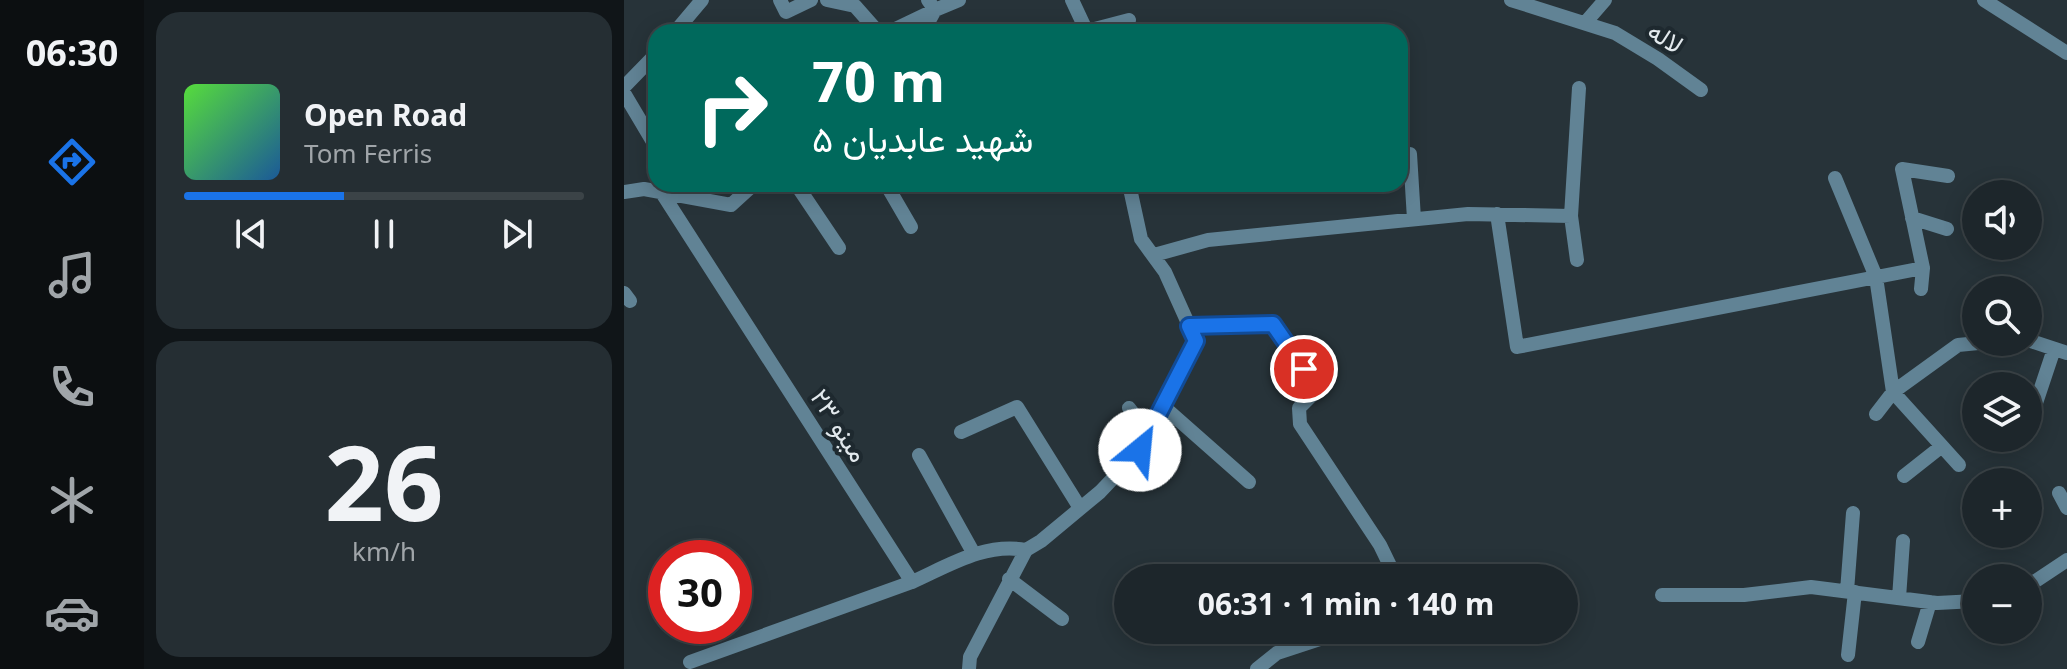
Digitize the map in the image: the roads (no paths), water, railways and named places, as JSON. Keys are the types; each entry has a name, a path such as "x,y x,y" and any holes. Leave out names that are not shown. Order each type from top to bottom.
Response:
{"street":[{"path":"682,24 702,0"},
{"path":"780,0 786,12 811,0"},
{"path":"827,0 855,6 871,24"},
{"path":"901,24 931,5 959,0"},
{"path":"1072,0 1083,24"},
{"name":"لاله","path":"1511,0 1542,5 1615,33 1701,90"},
{"path":"1585,23 1605,0"},
{"path":"1984,0 2067,53"},
{"path":"1115,24 1129,20"},
{"path":"624,87 648,62"},
{"path":"1577,260 1571,216 1579,88"},
{"path":"624,93 648,122"},
{"path":"1410,154 1414,219"},
{"path":"1921,289 1923,268 1902,169 1948,176"},
{"path":"1835,178 1876,277 1893,392 1959,465"},
{"path":"624,192 648,190"},
{"path":"658,192 668,192"},
{"path":"688,192 731,205 745,192"},
{"path":"801,192 839,248"},
{"path":"891,192 911,227"},
{"path":"969,669 970,657 1026,550 1080,508 1140,450 1196,341 1165,272 1141,239 1131,192"},
{"name":"مینو ۲۳","path":"662,193 912,582"},
{"path":"1154,255 1208,240 1414,219 1468,214 1571,216"},
{"path":"1497,214 1517,347 1923,268"},
{"path":"1912,218 1947,229"},
{"path":"1189,326 1273,324 1317,390 1299,408 1300,424 1380,545 1389,564"},
{"path":"1876,414 1893,392 1962,345"},
{"path":"2042,345 2061,351 2042,392"},
{"path":"961,432 1017,407 1080,508"},
{"path":"1164,407 1249,482"},
{"path":"1129,408 1149,434"},
{"path":"1904,476 1942,446"},
{"path":"919,455 974,554"},
{"path":"2059,493 2067,508"},
{"path":"1848,655 1853,513"},
{"path":"1899,598 1903,541"},
{"path":"690,662 912,582 974,554 1008,547 1026,550"},
{"path":"2042,577 2067,560"},
{"path":"1009,579 1062,619"},
{"path":"1662,595 1744,595 1811,587 1930,602 1962,601"},
{"path":"1918,642 1930,602"},
{"path":"1257,669 1277,653 1304,644"}]}
